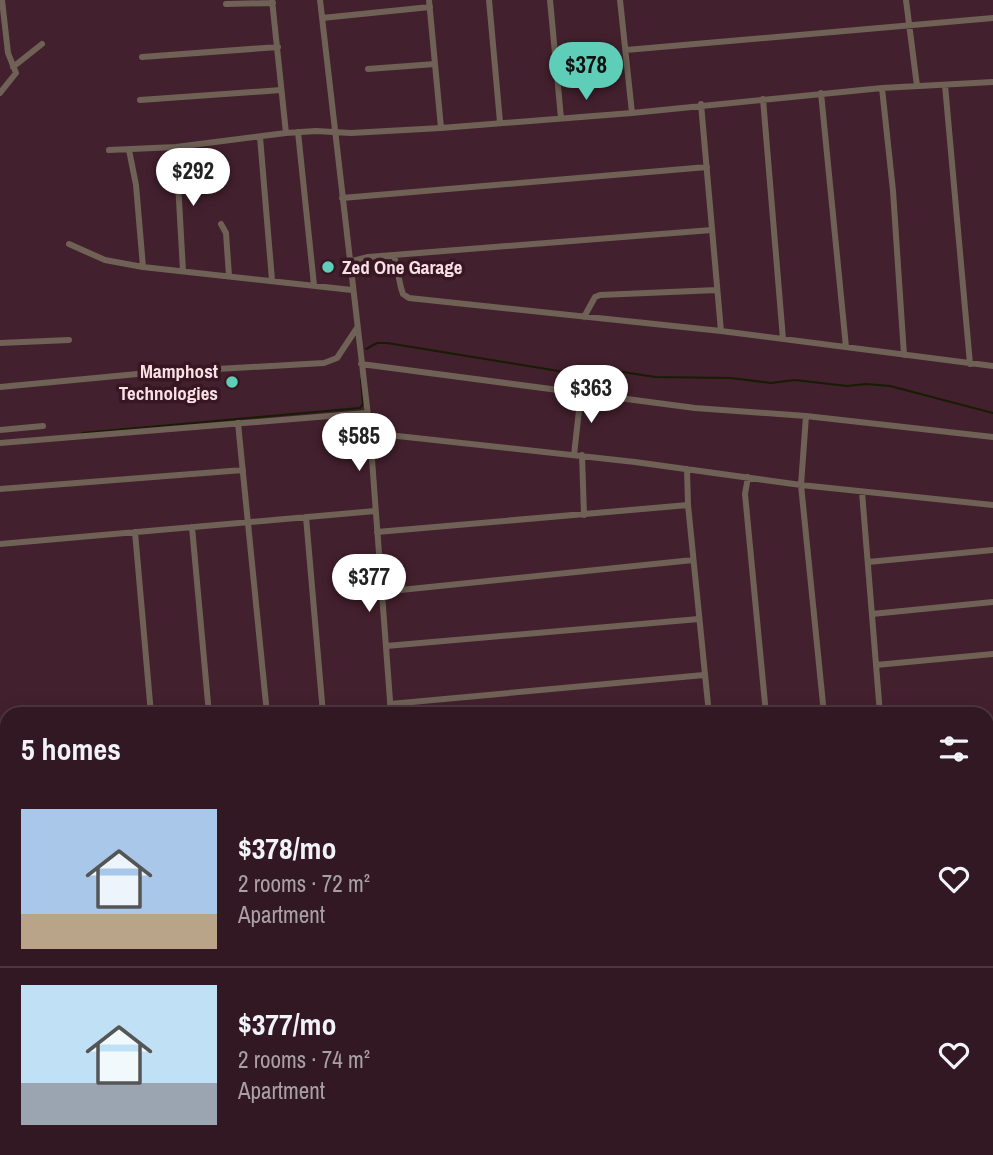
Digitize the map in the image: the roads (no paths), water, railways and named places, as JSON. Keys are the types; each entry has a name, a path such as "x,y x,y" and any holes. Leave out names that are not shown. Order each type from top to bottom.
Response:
{"street":[{"path":"0,93 15,75 8,52 2,0"},
{"path":"320,0 370,433 390,707"},
{"path":"489,0 500,122"},
{"path":"550,0 561,118"},
{"path":"620,0 632,113"},
{"path":"906,0 917,86"},
{"path":"226,4 272,1 286,133"},
{"path":"321,18 430,4 441,128"},
{"path":"626,50 993,18"},
{"path":"13,67 42,44"},
{"path":"142,57 278,47"},
{"path":"368,69 435,64"},
{"path":"109,150 176,147 299,132 441,128 632,113 821,93 993,82"},
{"path":"945,85 970,364"},
{"path":"882,88 893,191 904,355"},
{"path":"140,100 281,90"},
{"path":"821,93 846,346"},
{"path":"763,99 783,340"},
{"path":"701,104 721,331"},
{"path":"299,132 314,285"},
{"path":"260,137 272,280"},
{"path":"176,147 183,271"},
{"path":"129,150 136,185 143,267"},
{"path":"342,198 707,167"},
{"path":"221,224 226,233 229,276"},
{"path":"349,262 368,257 712,230"},
{"path":"69,244 105,260 143,267 352,290"},
{"path":"394,255 401,288 409,298 721,331 993,366"},
{"path":"584,317 595,297 600,295 717,289"},
{"path":"0,387 199,370 324,363 337,358 357,328"},
{"path":"0,343 69,340"},
{"path":"361,364 695,408 806,416 993,437"},
{"path":"573,455 582,392"},
{"path":"0,443 366,412"},
{"path":"806,416 801,485 823,707"},
{"path":"238,423 266,707"},
{"path":"0,430 43,426"},
{"path":"370,433 582,456 801,485 993,505"},
{"path":"582,456 584,515"},
{"path":"0,489 243,470"},
{"path":"687,470 688,505 708,707"},
{"path":"748,477 746,494 765,707"},
{"path":"862,492 879,707"},
{"path":"377,532 688,505"},
{"path":"0,544 375,511"},
{"path":"306,517 322,707"},
{"path":"192,527 208,707"},
{"path":"135,532 150,707"},
{"path":"869,562 993,550"},
{"path":"381,592 693,561"},
{"path":"872,614 993,602"},
{"path":"386,646 699,619"},
{"path":"876,664 993,654"},
{"path":"390,704 704,675"}],"waterway":[{"path":"366,349 377,343 387,343 565,372 623,372 655,377 731,378 771,383 795,380 847,386 890,386 993,413"},
{"path":"82,433 360,408 363,404 361,379"}],"place":[{"name":"Zed One Garage","path":"328,267"},
{"name":"Mamphost Technologies","path":"232,382"}]}
